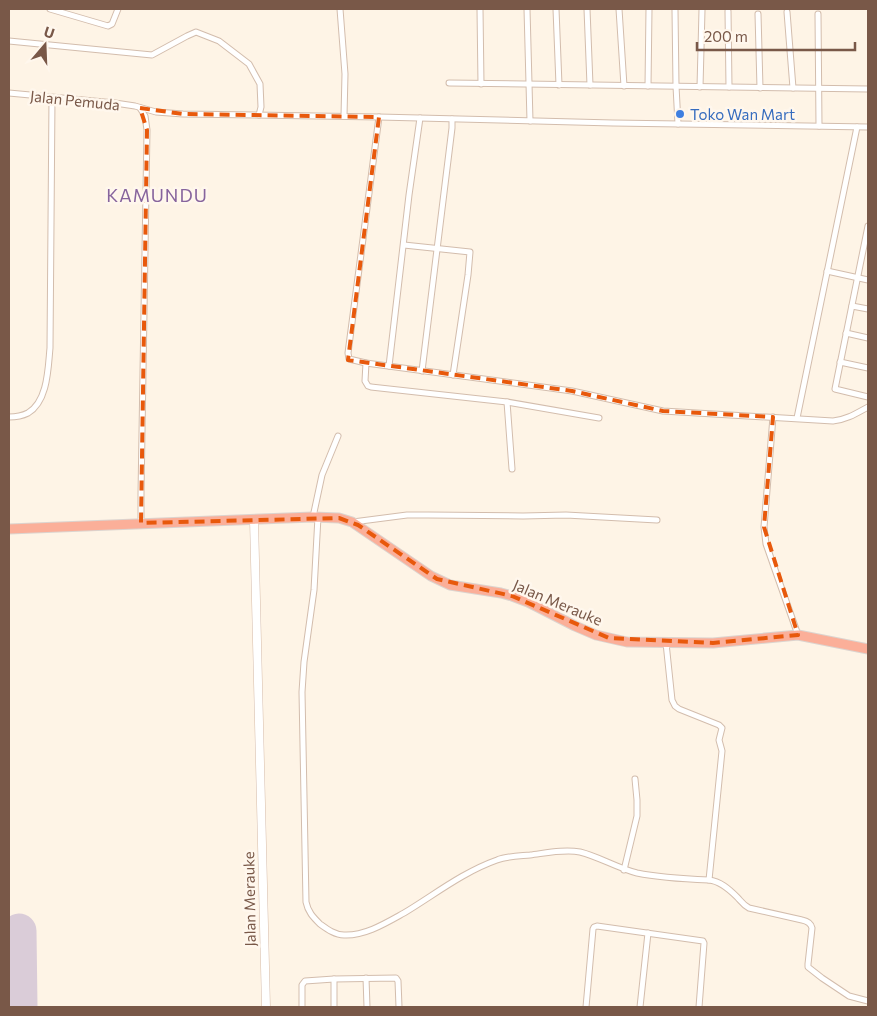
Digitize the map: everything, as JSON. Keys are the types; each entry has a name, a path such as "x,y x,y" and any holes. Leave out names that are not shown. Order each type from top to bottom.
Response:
{"highway":[{"name":"Jalan Merauke","path":"9,529 316,517 339,518 352,522 431,576 450,585 512,596 596,635 627,642 666,643 713,643 798,635 868,649"}],"street":[{"path":"50,9 108,26 112,24 118,9"},
{"path":"340,9 345,74 344,116"},
{"path":"480,9 481,84"},
{"path":"527,9 530,121"},
{"path":"556,9 559,85"},
{"path":"587,9 590,85"},
{"path":"619,9 624,86"},
{"path":"648,86 649,9"},
{"path":"676,10 678,124"},
{"path":"700,87 702,10"},
{"path":"728,11 729,87"},
{"path":"787,12 793,88"},
{"path":"758,14 760,88"},
{"path":"818,14 818,126"},
{"path":"9,41 152,55 196,32 219,41 249,64 260,84 261,108 259,115"},
{"path":"449,83 868,89"},
{"name":"Jalan Pemuda","path":"9,93 115,103 168,114 868,127"},
{"path":"9,417 28,413 35,406 44,390 47,378 50,348 52,98"},
{"path":"140,108 145,116 147,130 141,523"},
{"path":"378,117 348,356 350,360 572,391 663,411 827,421 841,420 868,407"},
{"path":"389,366 420,118"},
{"path":"422,370 452,119"},
{"path":"797,418 857,127"},
{"path":"868,226 866,249 834,389 868,397"},
{"path":"404,245 470,252 453,375"},
{"path":"827,271 868,280"},
{"path":"852,306 868,309"},
{"path":"846,333 868,338"},
{"path":"840,362 868,368"},
{"path":"366,363 365,381 368,386 372,387 507,402 599,418"},
{"path":"507,402 512,469"},
{"path":"773,417 764,527 766,544 798,635"},
{"path":"338,436 322,475 316,517 314,590 304,662 302,692 306,902 307,909 314,918 336,934 348,935 366,931 384,925 460,878 497,860 508,857 577,852 624,870 674,879 718,882 748,908 808,922 812,928 808,967 848,996 868,1001"},
{"path":"352,522 428,514 566,515 658,520"},
{"name":"Jalan Merauke","path":"254,520 266,1007"},
{"path":"666,643 674,706 722,728 720,740 722,748 721,760 709,880"},
{"path":"624,870 637,816 635,779"},
{"path":"586,1007 593,928 597,926 703,941 698,1007"},
{"path":"640,1007 648,933"},
{"path":"334,978 334,1007"},
{"path":"302,1007 303,981 334,978 396,978 398,979 399,1007"},
{"path":"366,978 367,1007"}],"highlighted area":[{"path":"140,108 183,114 379,117 348,360 572,391 663,411 773,417 764,527 798,635 713,643 609,638 512,596 437,579 358,525 339,518 141,523 147,130"}],"runway":[{"path":"19,931 20,1007"}],"place":[{"name":"Toko Wan Mart","path":"680,114"}],"district":[{"name":"KAMUNDU","path":"157,195"}]}
